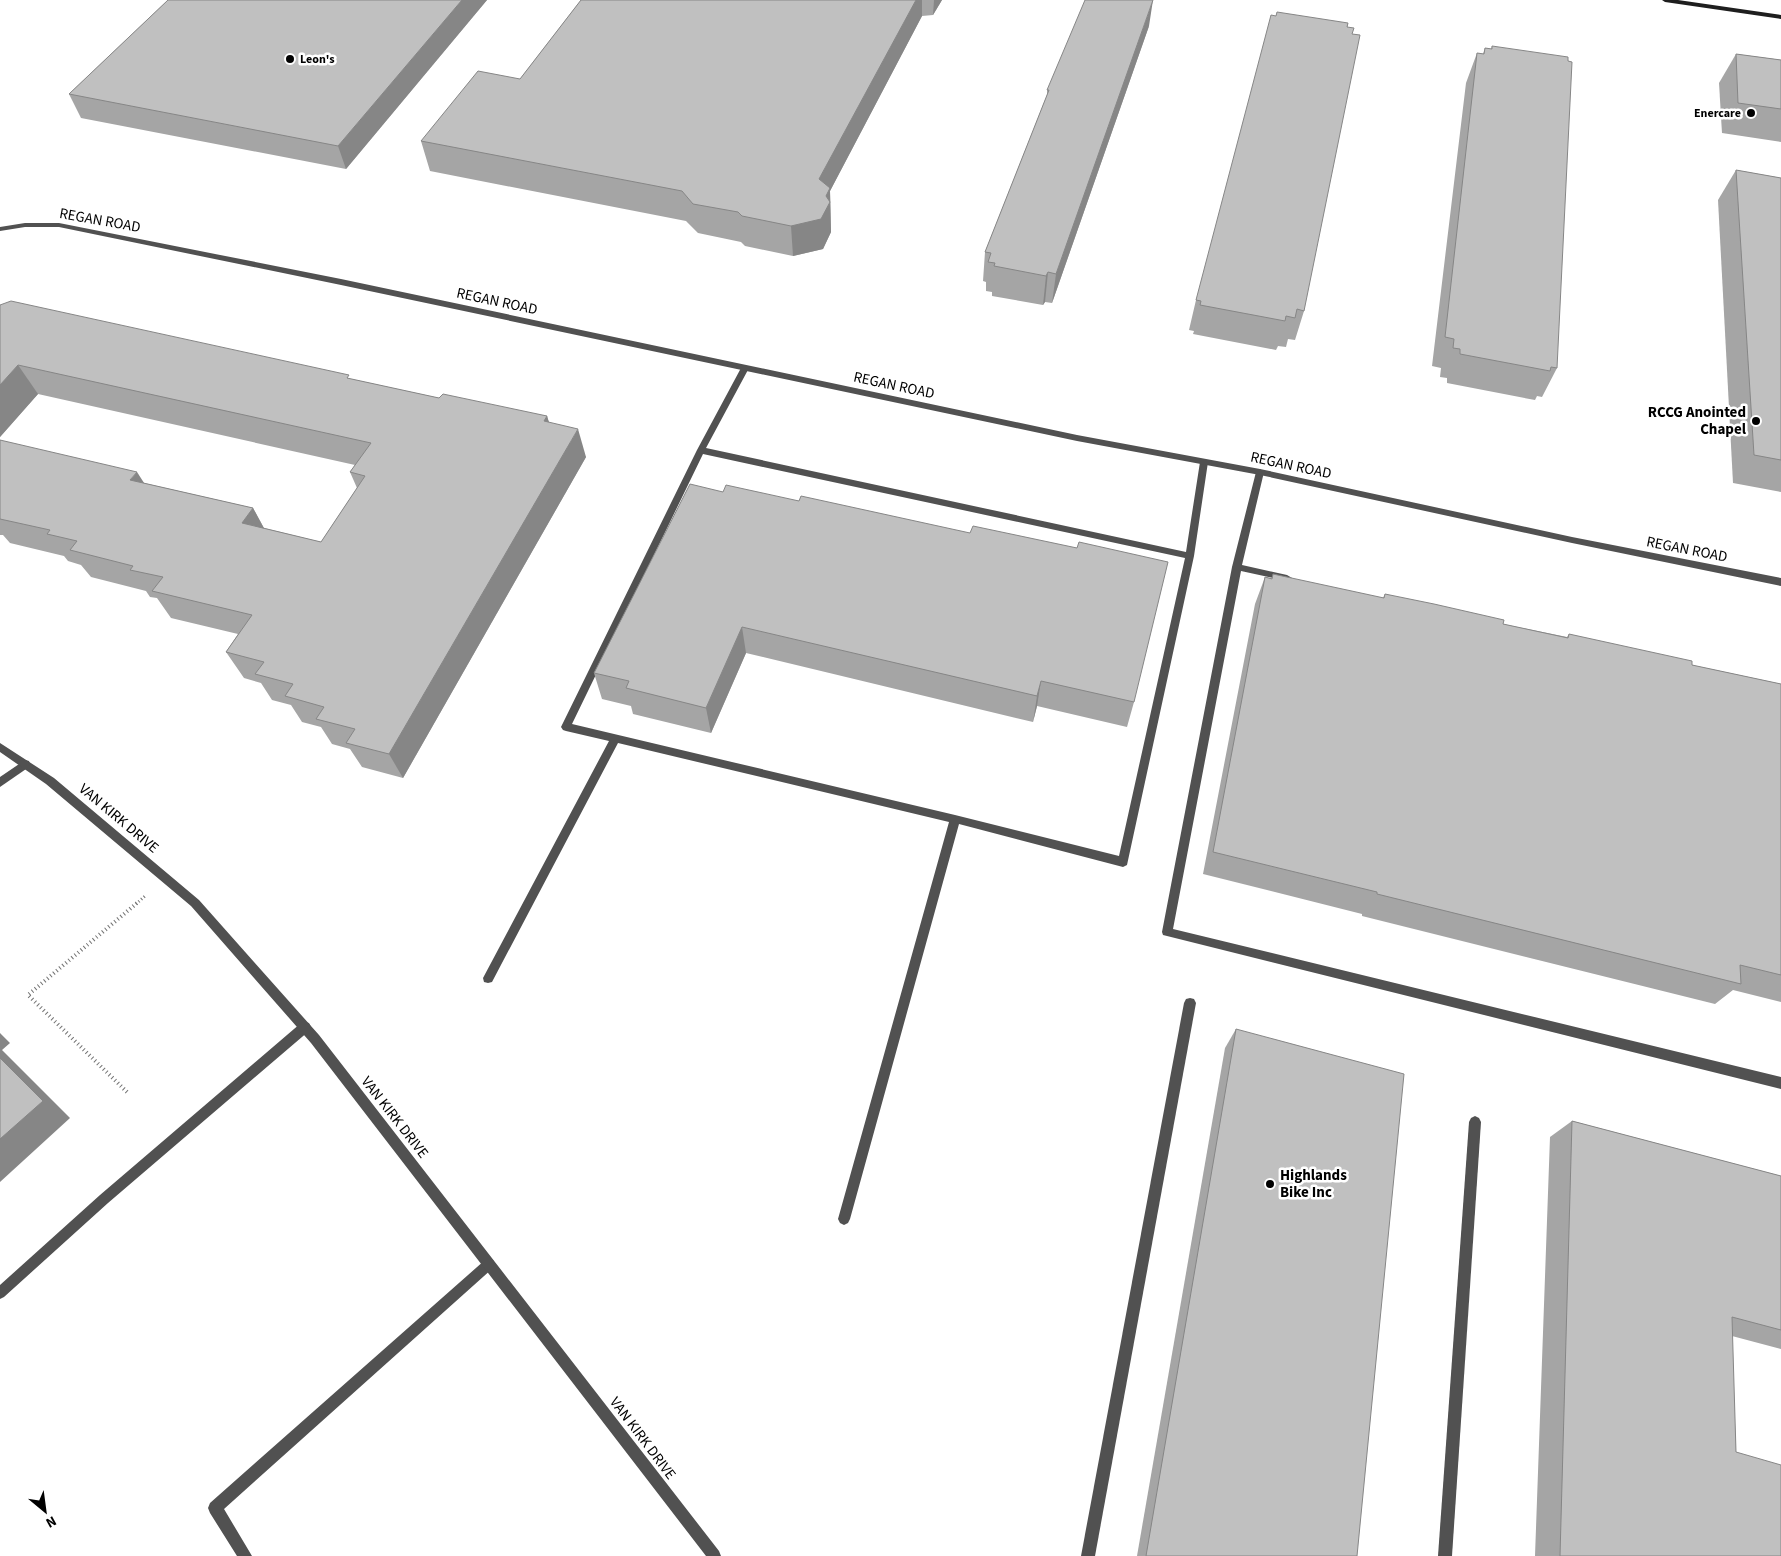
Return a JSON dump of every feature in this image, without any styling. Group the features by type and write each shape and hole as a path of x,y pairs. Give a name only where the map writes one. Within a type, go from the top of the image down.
{"main road":[{"path":"1665,0 1781,17"}],"street":[{"name":"REGAN ROAD","path":"0,229 59,225 341,282 1077,438 1260,472 1572,540 1781,582"},
{"path":"745,368 701,450 566,727 955,818 1123,862 1190,556 1204,462"},
{"path":"701,450 1190,556"},
{"path":"1260,472 1237,567 1167,932 1781,1082"},
{"path":"1237,567 1296,580"},
{"path":"488,978 615,739"},
{"name":"VAN KIRK DRIVE","path":"0,747 50,781 167,877 195,903 305,1027 714,1556"},
{"path":"0,783 25,764"},
{"path":"844,1219 955,818"},
{"path":"1088,1556 1190,1004"},
{"path":"0,1293 104,1200 305,1027"},
{"path":"1445,1556 1475,1122"},
{"path":"245,1556 215,1508 490,1264"}],"path":[{"path":"127,1092 28,995 167,877"}],"building":[{"name":"Leon's","path":"168,0 462,0 338,146 69,94"},
{"path":"581,0 916,0 819,179 830,188 826,196 830,202 821,219 791,226 742,216 738,212 693,204 682,191 421,141 478,71 520,79"},
{"path":"1085,0 1153,0 1056,274 1048,272 1046,276 994,266 995,263 988,262 991,253 985,252 1049,90 1047,90"},
{"path":"1277,12 1348,23 1347,27 1354,28 1352,34 1360,35 1304,311 1297,309 1295,318 1286,316 1285,321 1200,305 1201,301 1196,300 1271,15 1276,16"},
{"path":"1492,46 1568,57 1568,61 1572,62 1557,368 1551,367 1550,371 1460,354 1460,349 1453,348 1454,339 1445,337 1477,53 1484,54 1485,48 1492,49"},
{"path":"1736,54 1781,60 1781,109 1738,103"},
{"path":"1736,170 1781,178 1781,460 1754,455"},
{"path":"11,301 349,375 347,378 439,398 443,394 547,416 544,421 578,429 389,754 346,743 355,729 316,719 324,707 285,696 293,684 255,674 264,662 226,652 252,615 152,591 163,577 130,570 133,566 70,550 77,541 47,534 50,530 0,519 0,440 137,472 130,480 253,508 242,523 321,542 365,476 350,472 371,443 18,365 0,385 0,305"},
{"path":"690,484 723,492 726,485 799,501 801,496 970,533 973,526 1077,548 1079,542 1168,562 1134,702 1041,681 1037,696 742,627 706,708 626,688 629,681 594,673"},
{"path":"1273,574 1384,598 1385,594 1434,604 1504,620 1503,624 1568,638 1569,634 1692,661 1692,665 1781,684 1781,975 1740,965 1741,984 1213,852 1265,577 1272,579"},
{"path":"1236,1029 1404,1074 1357,1556 1146,1556"},
{"path":"0,1058 43,1101 0,1139"},
{"path":"1572,1121 1781,1176 1781,1330 1732,1317 1736,1452 1781,1465 1781,1556 1560,1556"}],"place":[{"name":"Leon's","path":"290,59"},
{"name":"Enercare","path":"1751,113"},
{"name":"RCCG Anointed Chapel","path":"1756,421"},
{"name":"Highlands Bike Inc","path":"1270,1184"}]}
